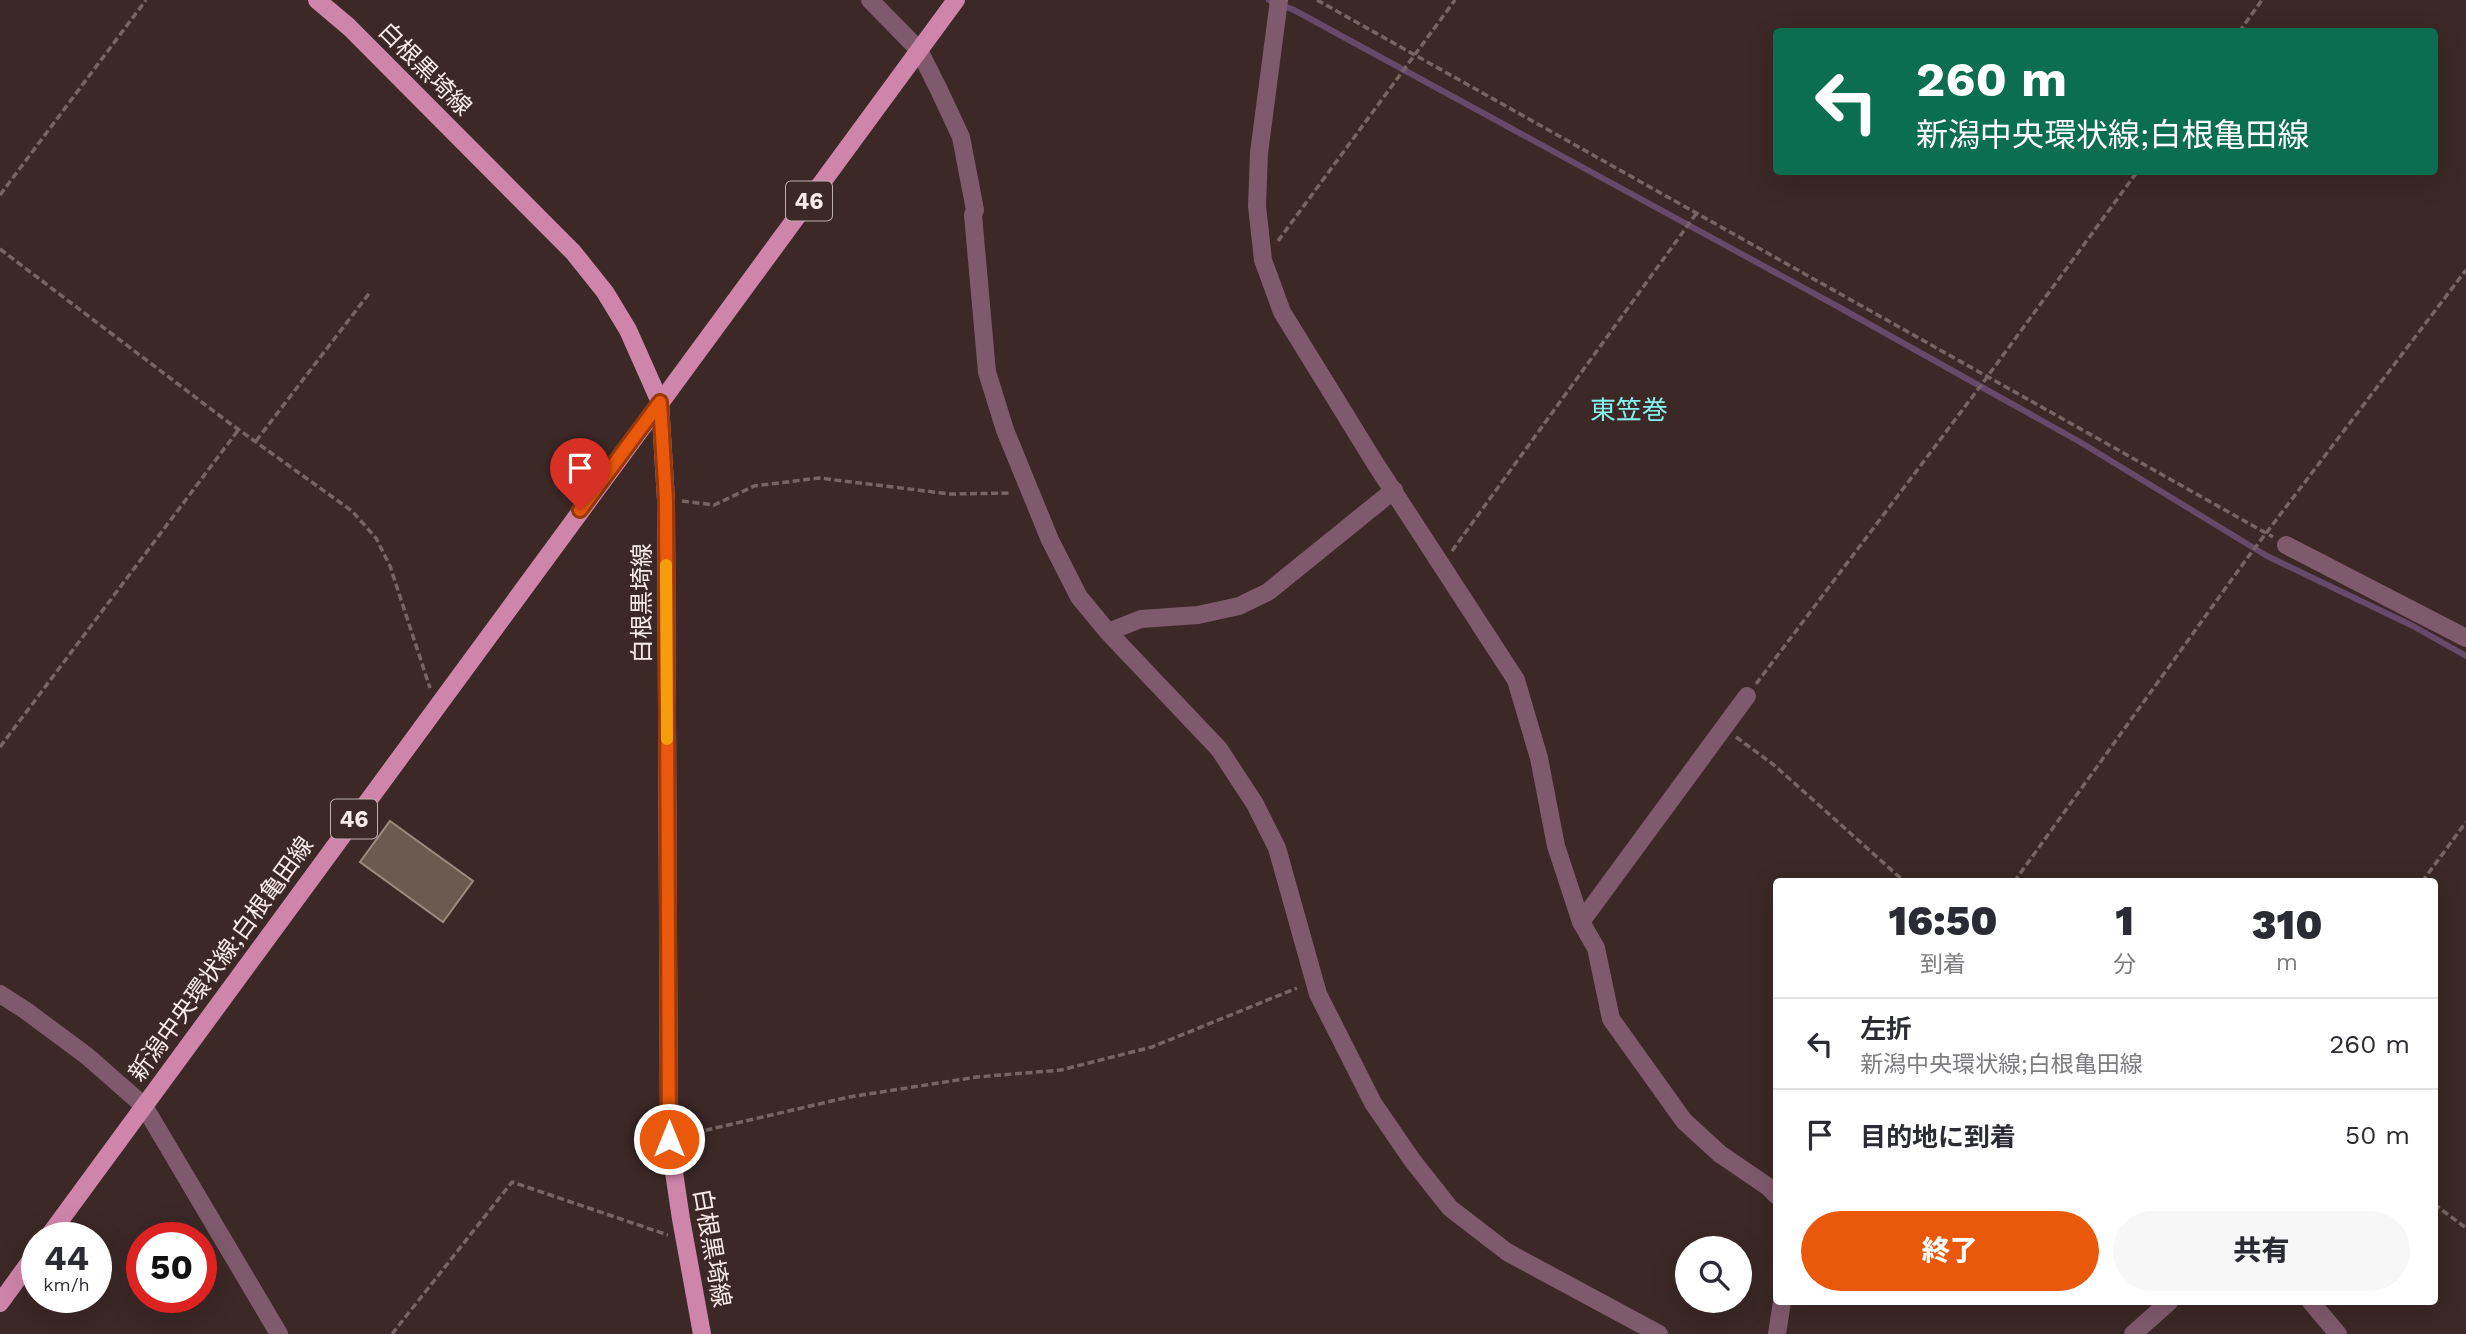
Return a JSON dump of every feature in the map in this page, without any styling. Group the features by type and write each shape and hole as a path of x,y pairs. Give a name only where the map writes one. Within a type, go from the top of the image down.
{"main road":[{"name":"白根黒埼線","path":"317,0 349,27 573,252 605,292 628,330 660,402 666,500 669,1139 702,1334"},
{"name":"新潟中央環状線;白根亀田線","path":"59,1222 956,0"},
{"path":"0,1303 21,1274"}],"street":[{"path":"870,0 919,50 961,137 975,210 973,215 986,372 1005,430 1050,540 1079,597 1108,632 1219,749 1255,804 1277,849 1318,994 1373,1103 1412,1160 1450,1208 1507,1252 1652,1333"},
{"path":"1279,0 1259,153 1257,206 1262,260 1282,312 1516,680 1539,758 1556,846 1581,922 1596,948 1611,1019 1684,1121 1720,1154 1773,1192"},
{"path":"1108,632 1141,619 1198,615 1239,606 1268,592 1394,490"},
{"path":"2286,545 2466,638"},
{"path":"1581,922 1748,696"},
{"path":"0,994 87,1056 144,1106 279,1334"},
{"path":"1777,1334 1782,1305"},
{"path":"2133,1334 2166,1305"},
{"path":"2314,1305 2338,1334"}],"path":[{"path":"0,195 146,0"},
{"path":"1317,0 2286,545"},
{"path":"1262,260 1455,0"},
{"path":"2242,28 2262,0"},
{"path":"1748,696 2135,175"},
{"path":"1442,563 1696,214"},
{"path":"0,248 352,511 376,538 390,566 437,706"},
{"path":"2017,878 2248,557 2466,270"},
{"path":"256,441 371,290"},
{"path":"0,747 240,429"},
{"path":"666,500 714,505 754,486 818,478 950,494 1031,492"},
{"path":"1723,727 1774,765 1901,878"},
{"path":"2426,878 2466,822"},
{"path":"669,1139 849,1097 977,1077 1061,1070 1152,1047 1315,981"},
{"path":"392,1334 512,1182 685,1241"},
{"path":"2438,1207 2466,1228"}],"building":[{"path":"390,821 473,881 443,922 360,862"}],"waterway":[{"path":"1269,0 1294,10 1835,305 2080,442 2267,556 2413,626 2466,656"}],"slow traffic":[{"path":"666,565 667,739"}],"district":[{"name":"東笠巻","path":"1629,410"}],"route":[{"path":"580,510 660,402 666,500 669,1139"}]}
